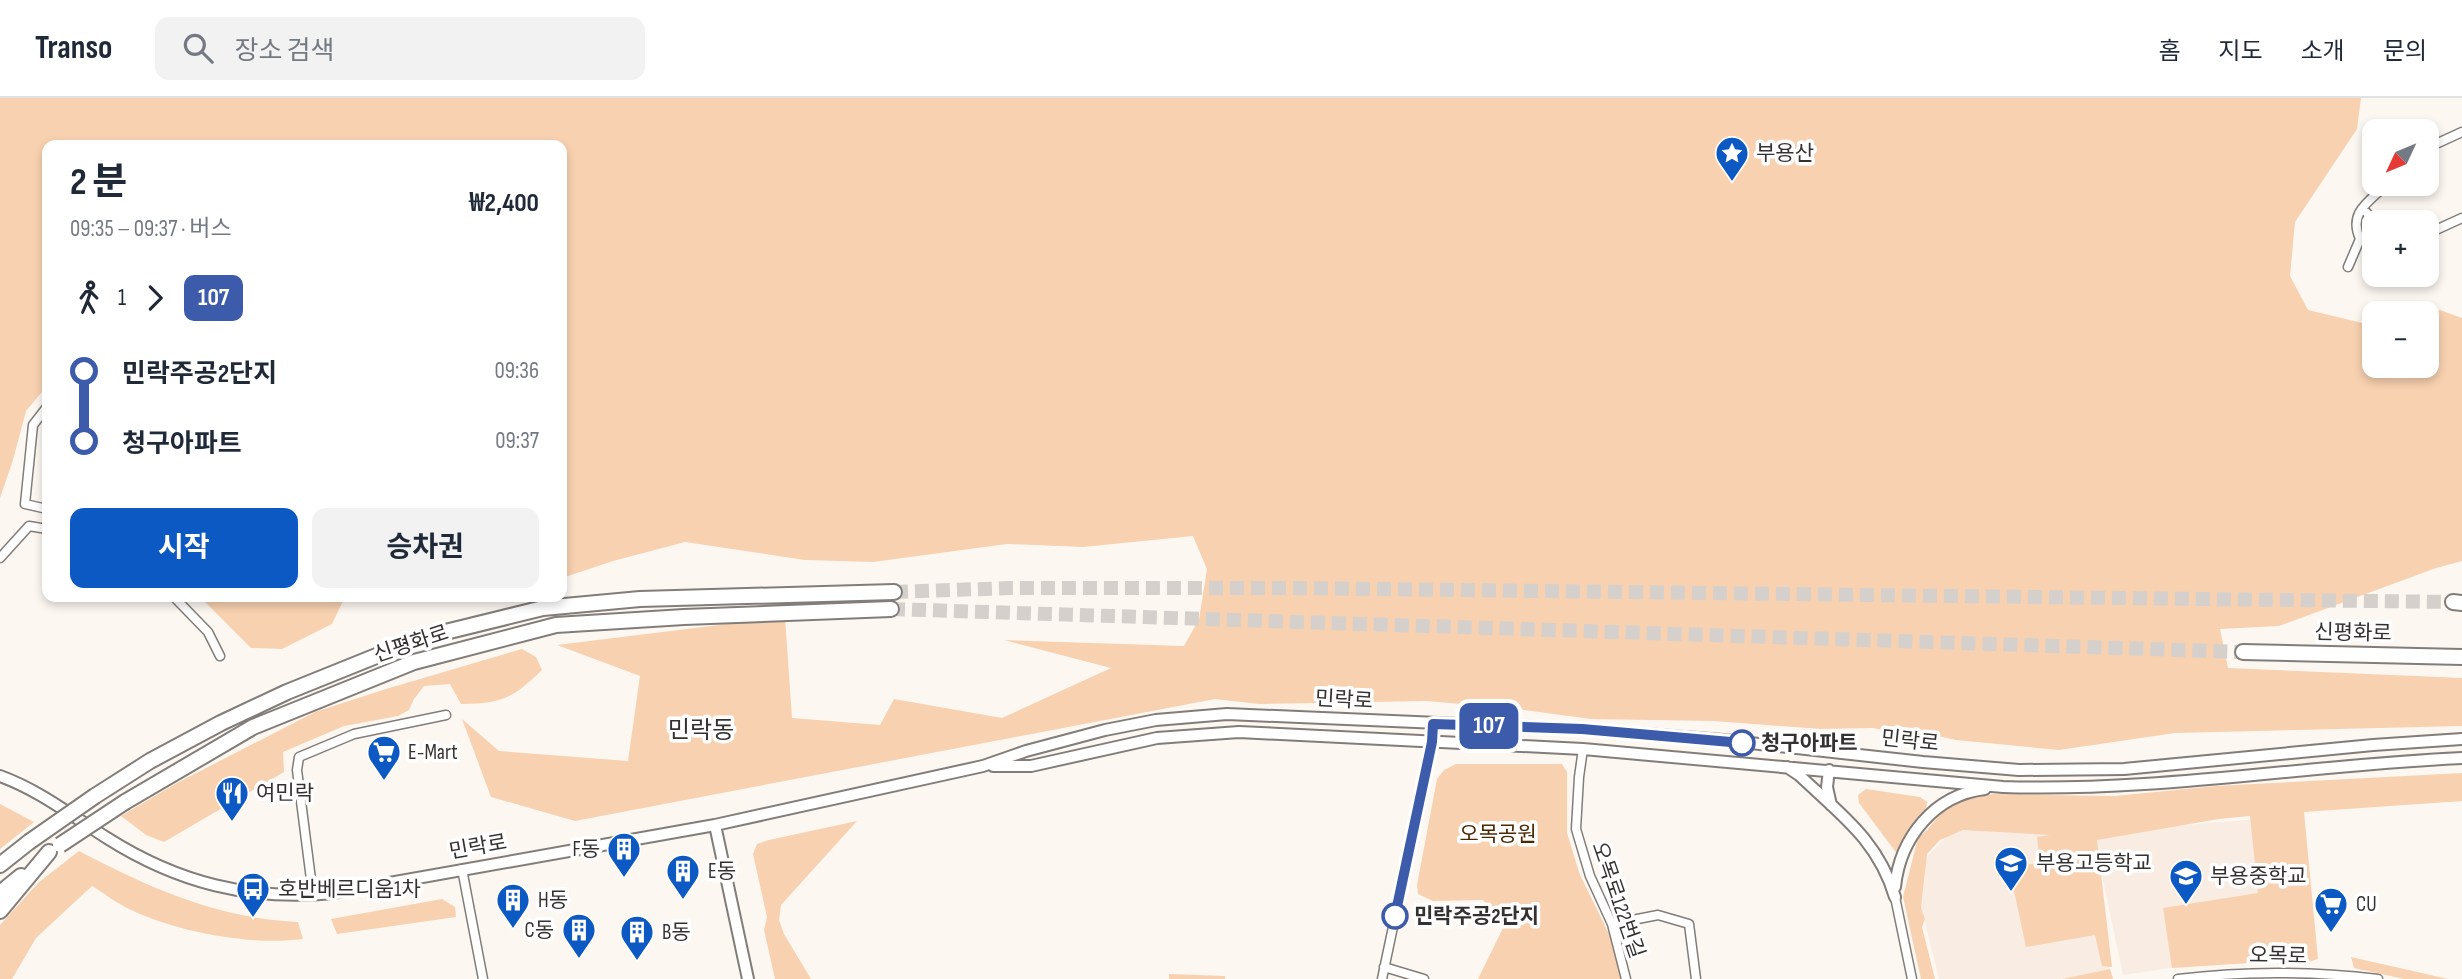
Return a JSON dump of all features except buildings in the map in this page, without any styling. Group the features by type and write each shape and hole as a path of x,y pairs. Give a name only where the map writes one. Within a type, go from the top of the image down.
{"highway":[{"name":"신평화로","path":"0,865 29,842 150,761 221,723 288,692 421,638 543,608 626,600 894,593"},
{"name":"신평화로","path":"0,892 55,848 125,802 253,727 414,662 556,625 891,609"},
{"name":"신평화로","path":"2243,652 2462,657"},
{"path":"0,911 55,848"}],"main road":[{"name":"민락로","path":"0,776 53,802 138,857 183,876 239,892 288,896 313,895 715,825 983,766 1026,751 1105,730 1169,719 1227,714 1582,729 1723,740 1977,767 2057,770 2124,769 2462,739"},
{"name":"민락로","path":"983,766 1031,766 1157,738 1239,732 1583,748 2003,787 2066,789 2462,758"},
{"path":"1780,765 1799,775 1870,844 1889,876 1895,897"},
{"path":"1829,770 1827,788 1832,806"},
{"path":"1895,897 1896,875 1902,852 1923,822 1952,799 1979,790 2003,787"},
{"path":"715,825 748,979"}],"street":[{"path":"2440,142 2462,132"},
{"path":"2348,267 2360,239 2355,228 2356,216 2375,196"},
{"path":"2439,229 2462,218"},
{"path":"42,413 33,425 24,504 42,508"},
{"path":"0,558 29,526 42,528"},
{"path":"179,602 208,632 220,656"},
{"path":"313,895 297,770 299,758 354,734 446,715"},
{"path":"1382,979 1432,742 1433,724"},
{"name":"오목로122번길","path":"1583,748 1576,829 1590,876 1612,924 1626,979"},
{"path":"462,869 484,979"},
{"path":"1895,897 1912,979"},
{"path":"1612,924 1658,915 1689,924 1696,979"},
{"path":"1384,967 1424,979"},
{"name":"오목로","path":"2178,979 2224,973 2262,973 2345,975 2378,979"}],"shaded area":[{"name":"부용중학교","path":"2256,819 2262,893 2272,953 2123,975 2093,833"},
{"name":"부용고등학교","path":"1961,826 2089,833 2110,969 2062,979 1939,979 1921,907 1925,879 1924,860 1950,833"}],"green space":[{"path":"0,98 2361,98 2357,129 2295,222 2290,276 2308,310 2362,323 2362,378 2439,378 2439,310 2462,318 2462,561 2436,568 2279,626 2220,629 2228,668 2462,678 2462,726 2175,733 2059,750 1956,740 1924,733 1873,728 1821,729 1714,721 1591,719 1510,708 1426,701 1259,704 1215,699 575,821 491,797 462,719 499,751 628,761 640,676 557,645 785,617 792,718 880,725 894,699 1002,718 1111,668 1004,640 1184,646 1199,619 1207,569 1193,536 1083,547 1007,544 873,562 805,560 685,542 567,576 567,140 42,140 42,392 26,411 0,498"},
{"path":"205,602 343,602 332,624 282,649 251,648"},
{"path":"522,649 536,657 542,670 506,698 487,703 461,704 450,684 424,686 409,710 398,716 344,726 283,752 284,772 164,842 146,835 121,816 177,783 315,712"},
{"name":"오목공원","path":"1456,764 1562,764 1567,772 1567,833 1580,875 1613,942 1625,979 1478,979 1505,924 1483,900 1433,901 1418,894 1417,885 1437,779 1444,770"},
{"path":"2462,773 2462,801 2304,812 2318,959 2302,964 2300,957 2274,957 2272,944 2272,953 2268,954 2265,962 2172,968 2163,908 2258,893 2250,816 2097,840 2112,967 2102,966 2095,935 2026,947 2009,867 2040,863 2037,837 2050,835 1963,830 1940,840 1927,854 1921,908 1925,919 1922,927 1935,979 1921,979 1903,897 1918,838 1942,812 1968,797 1993,794 2115,796 2216,786"},
{"path":"1866,789 1920,797 1927,802 1926,812 1898,855 1859,803 1858,795"},
{"path":"0,804 34,822 0,849"},
{"path":"857,821 781,905 779,920 784,934 811,979 775,979 764,930 767,917 753,854 757,844"},
{"path":"79,851 158,889 211,908 298,922 303,939 237,939 191,930 129,909 92,886 36,938 12,979 0,979 0,925 38,883"},
{"path":"442,899 455,907 456,917 337,934 331,919"},
{"path":"2351,957 2448,979 2404,979 2354,968"},
{"path":"2110,969 2113,979 2062,979"},
{"path":"1169,974 1225,976 1225,979 1169,979"}],"tunnel":[{"path":"894,592 1011,588 1287,588 2453,602"},
{"path":"891,609 2243,652"}],"bus line":[{"name":"107","path":"1395,916 1432,742 1433,724 1582,729 1742,743"}],"place":[{"name":"부용산","path":"1732,183"},
{"name":"청구아파트","path":"1742,743"},
{"name":"E-Mart","path":"384,782"},
{"name":"여민락","path":"232,823"},
{"name":"F동","path":"624,879"},
{"name":"부용고등학교","path":"2011,893"},
{"name":"E동","path":"683,901"},
{"name":"부용중학교","path":"2186,906"},
{"name":"민락주공2단지","path":"1395,916"},
{"name":"호반베르디움1차","path":"253,919"},
{"name":"H동","path":"513,930"},
{"name":"CU","path":"2331,934"},
{"name":"C동","path":"579,960"},
{"name":"B동","path":"637,962"}],"district":[{"name":"민락동","path":"701,730"}]}
